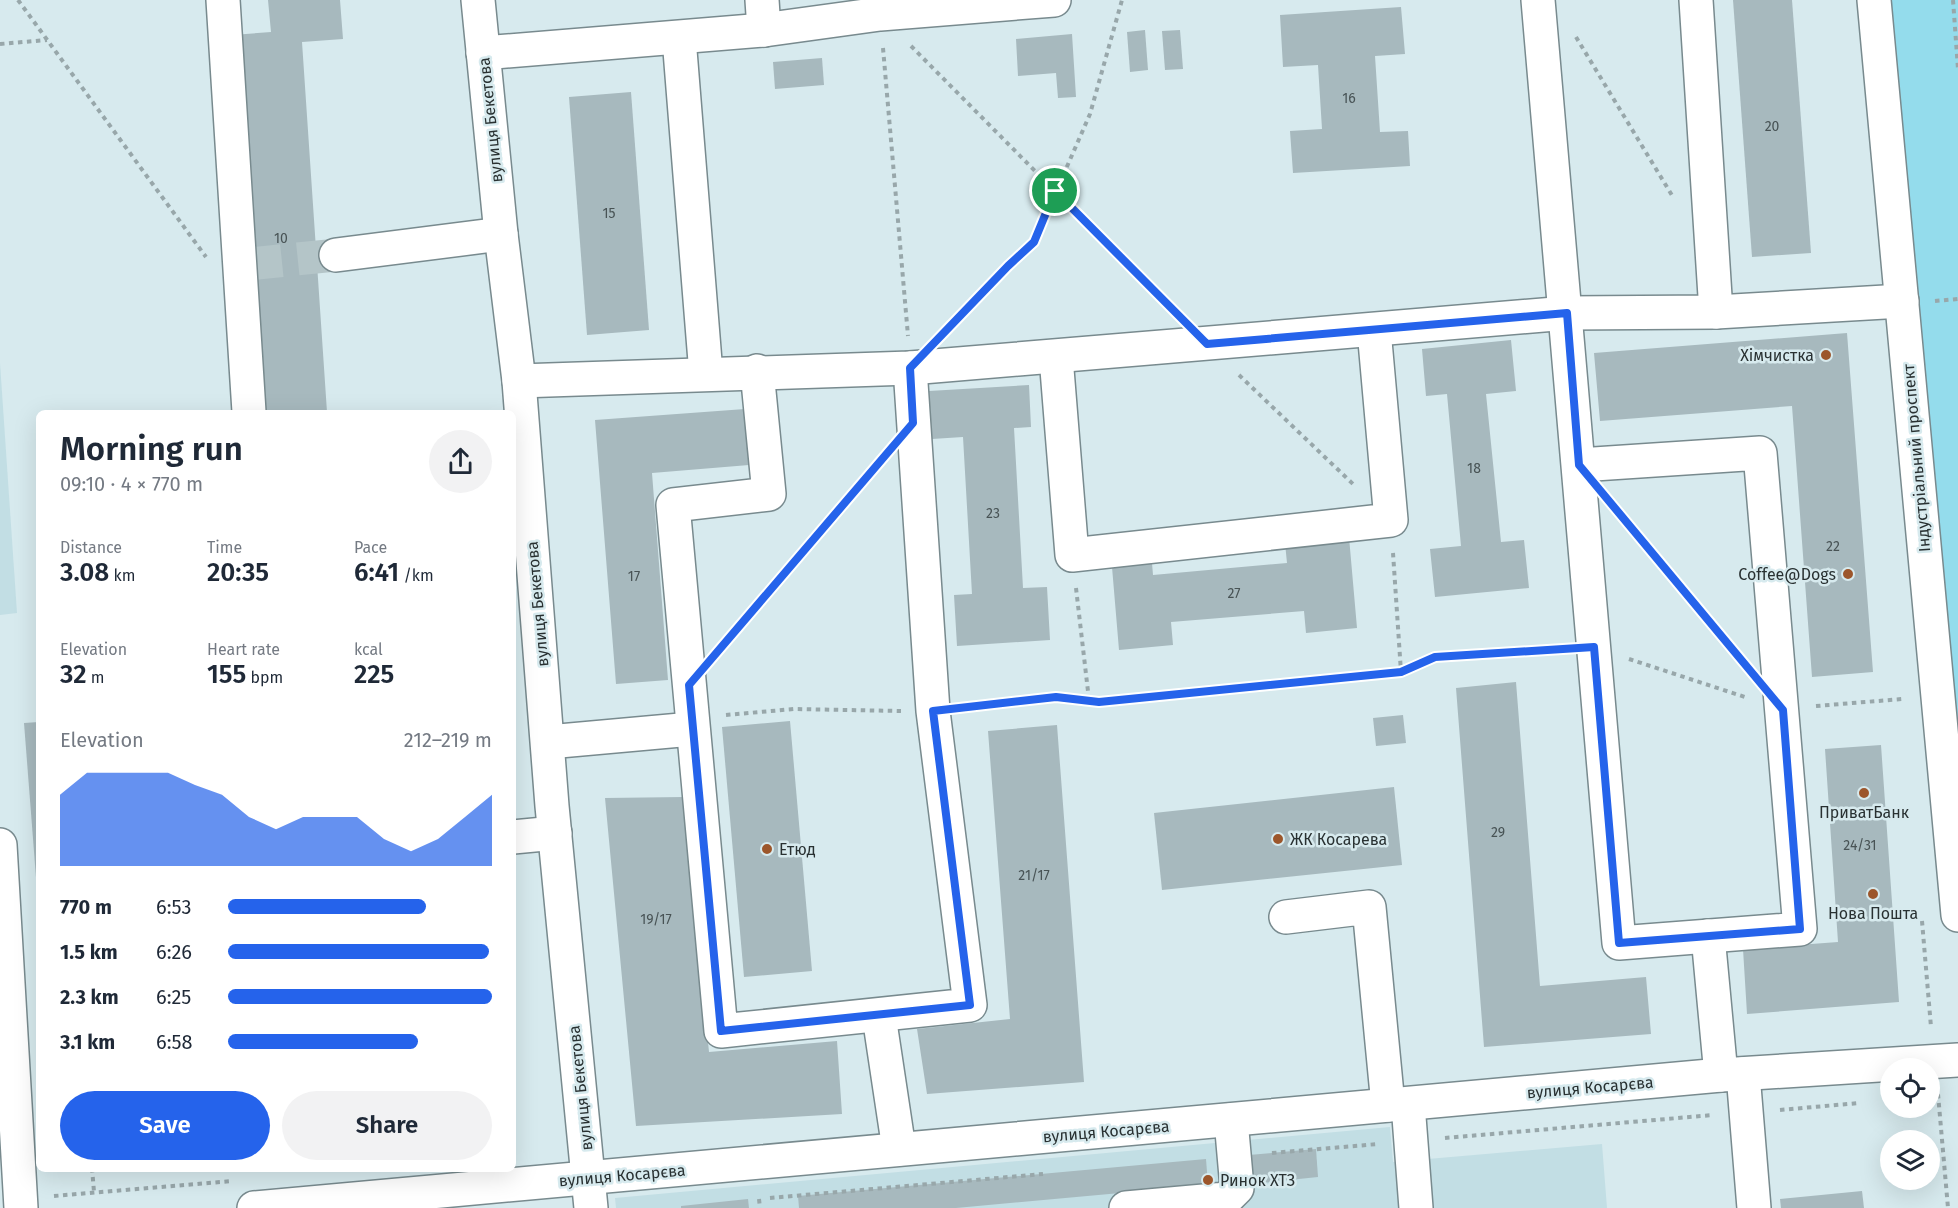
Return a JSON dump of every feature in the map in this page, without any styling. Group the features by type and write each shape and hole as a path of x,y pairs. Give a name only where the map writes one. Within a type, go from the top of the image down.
{"street":[{"path":"223,0 244,265 249,410"},
{"name":"вулиця Бекетова","path":"478,0 501,234 519,381 555,833 590,1193"},
{"path":"1538,0 1567,313 1579,465 1594,647 1619,943 1800,929 1760,453 1579,465"},
{"path":"1696,0 1716,312"},
{"name":"Індустріальний проспект","path":"1874,0 1958,915"},
{"path":"483,53 679,38 763,15 880,7 1034,1"},
{"path":"679,38 706,374"},
{"path":"336,255 501,234"},
{"path":"519,381 757,371 910,368 1567,313 1716,312 1902,300"},
{"path":"1056,357 1072,555 1391,520 1374,330"},
{"path":"757,371 769,494 673,505 721,1031 970,1005 933,711 910,368"},
{"path":"548,742 692,729"},
{"path":"516,837 555,833"},
{"path":"0,845 21,1203"},
{"path":"1286,917 1369,907 1416,1208"},
{"path":"1708,936 1732,1075 1746,1113 1754,1208"},
{"path":"879,1016 899,1149"},
{"name":"вулиця Косарєва","path":"254,1208 590,1193 899,1149 1732,1075 1946,1060"},
{"path":"1126,1208 1226,1198 1237,1188 1231,1119"}],"path":[{"path":"18,0 201,254 212,263 223,267 244,265"},
{"path":"910,368 1034,242 1090,114 1122,0"},
{"path":"1953,0 1958,69"},
{"path":"880,7 1055,191 1207,344 1391,520 1401,672"},
{"path":"880,7 910,368"},
{"path":"1572,30 1674,199"},
{"path":"0,44 47,40"},
{"path":"689,685 913,423"},
{"path":"1579,465 1745,664"},
{"path":"1072,555 1089,700"},
{"path":"692,729 716,716 794,709 933,711 1056,697 1089,700 1401,672 1435,657 1594,647 1783,710 1902,699"},
{"path":"1946,1060 1948,1208"},
{"path":"1437,1139 1868,1103"},
{"path":"1265,1154 1382,1143"},
{"path":"92,1172 94,1192"},
{"path":"748,1200 1054,1173"},
{"path":"21,1203 94,1192 234,1181"},
{"path":"759,1199 760,1208"}],"shaded area":[{"path":"1889,0 1958,0 1958,812"},
{"path":"0,363 17,613 0,615"},
{"name":"Ринок ХТЗ","path":"1390,1127 1393,1162 1602,1144 1607,1208 616,1208 615,1198"}],"building":[{"path":"268,0 340,0 343,39 302,42 327,410 258,410 232,35 271,32"},
{"path":"1733,0 1792,0 1811,253 1752,257"},
{"path":"1401,7 1405,54 1375,56 1380,132 1408,131 1410,166 1293,173 1290,131 1322,129 1318,65 1283,67 1280,15"},
{"path":"1145,30 1148,70 1130,72 1127,32"},
{"path":"1180,30 1183,69 1165,70 1162,31"},
{"path":"1072,34 1076,97 1058,98 1056,73 1018,76 1016,39"},
{"path":"822,58 824,85 775,89 773,62"},
{"path":"631,92 649,330 587,335 569,97"},
{"path":"1847,333 1873,672 1812,677 1792,406 1600,421 1594,353"},
{"path":"1511,340 1516,391 1486,394 1501,542 1524,540 1529,588 1435,597 1430,549 1461,546 1447,394 1426,396 1422,349"},
{"path":"1029,385 1031,427 1014,428 1023,588 1047,587 1050,640 957,646 954,595 972,594 963,437 932,439 929,391"},
{"path":"745,409 749,465 652,473 668,680 616,684 595,420"},
{"path":"1349,537 1357,628 1306,633 1304,611 1171,622 1173,645 1119,650 1112,567 1152,563 1153,575 1287,563 1285,543"},
{"path":"1516,682 1540,986 1646,977 1651,1034 1484,1047 1456,688"},
{"path":"1403,715 1406,743 1376,746 1373,718"},
{"name":"Етюд","path":"790,721 812,971 744,977 722,727"},
{"path":"36,722 36,877 24,723"},
{"path":"1057,725 1084,1082 927,1094 917,1029 1010,1019 988,731"},
{"path":"1881,745 1899,1002 1747,1014 1743,949 1838,942 1825,749"},
{"name":"ЖК Косарева","path":"1394,787 1402,865 1162,890 1154,813"},
{"path":"684,797 709,1052 837,1041 842,1114 636,1126 605,798"},
{"path":"1316,1149 1318,1177 1252,1184 1249,1155"},
{"path":"1206,1159 1208,1185 956,1208 799,1208 798,1196"},
{"path":"1862,1191 1864,1208 1781,1208 1780,1199"},
{"path":"748,1199 749,1208 681,1208 681,1206"}],"tunnel":[{"path":"249,264 336,255"}],"place":[{"name":"Хімчистка","path":"1826,355"},
{"name":"Coffee@Dogs","path":"1848,574"},
{"name":"ПриватБанк","path":"1864,793"},
{"name":"ЖК Косарева","path":"1278,839"},
{"name":"Етюд","path":"767,849"},
{"name":"Нова Пошта","path":"1873,894"},
{"name":"Ринок ХТЗ","path":"1208,1180"}],"route":[{"path":"1055,191 1207,344 1567,313 1579,465 1783,710 1800,929 1619,943 1594,647 1435,657 1401,672 1099,702 1056,697 933,711 970,1005 721,1031 689,685 913,423 910,368 1034,242 1055,191"}]}
